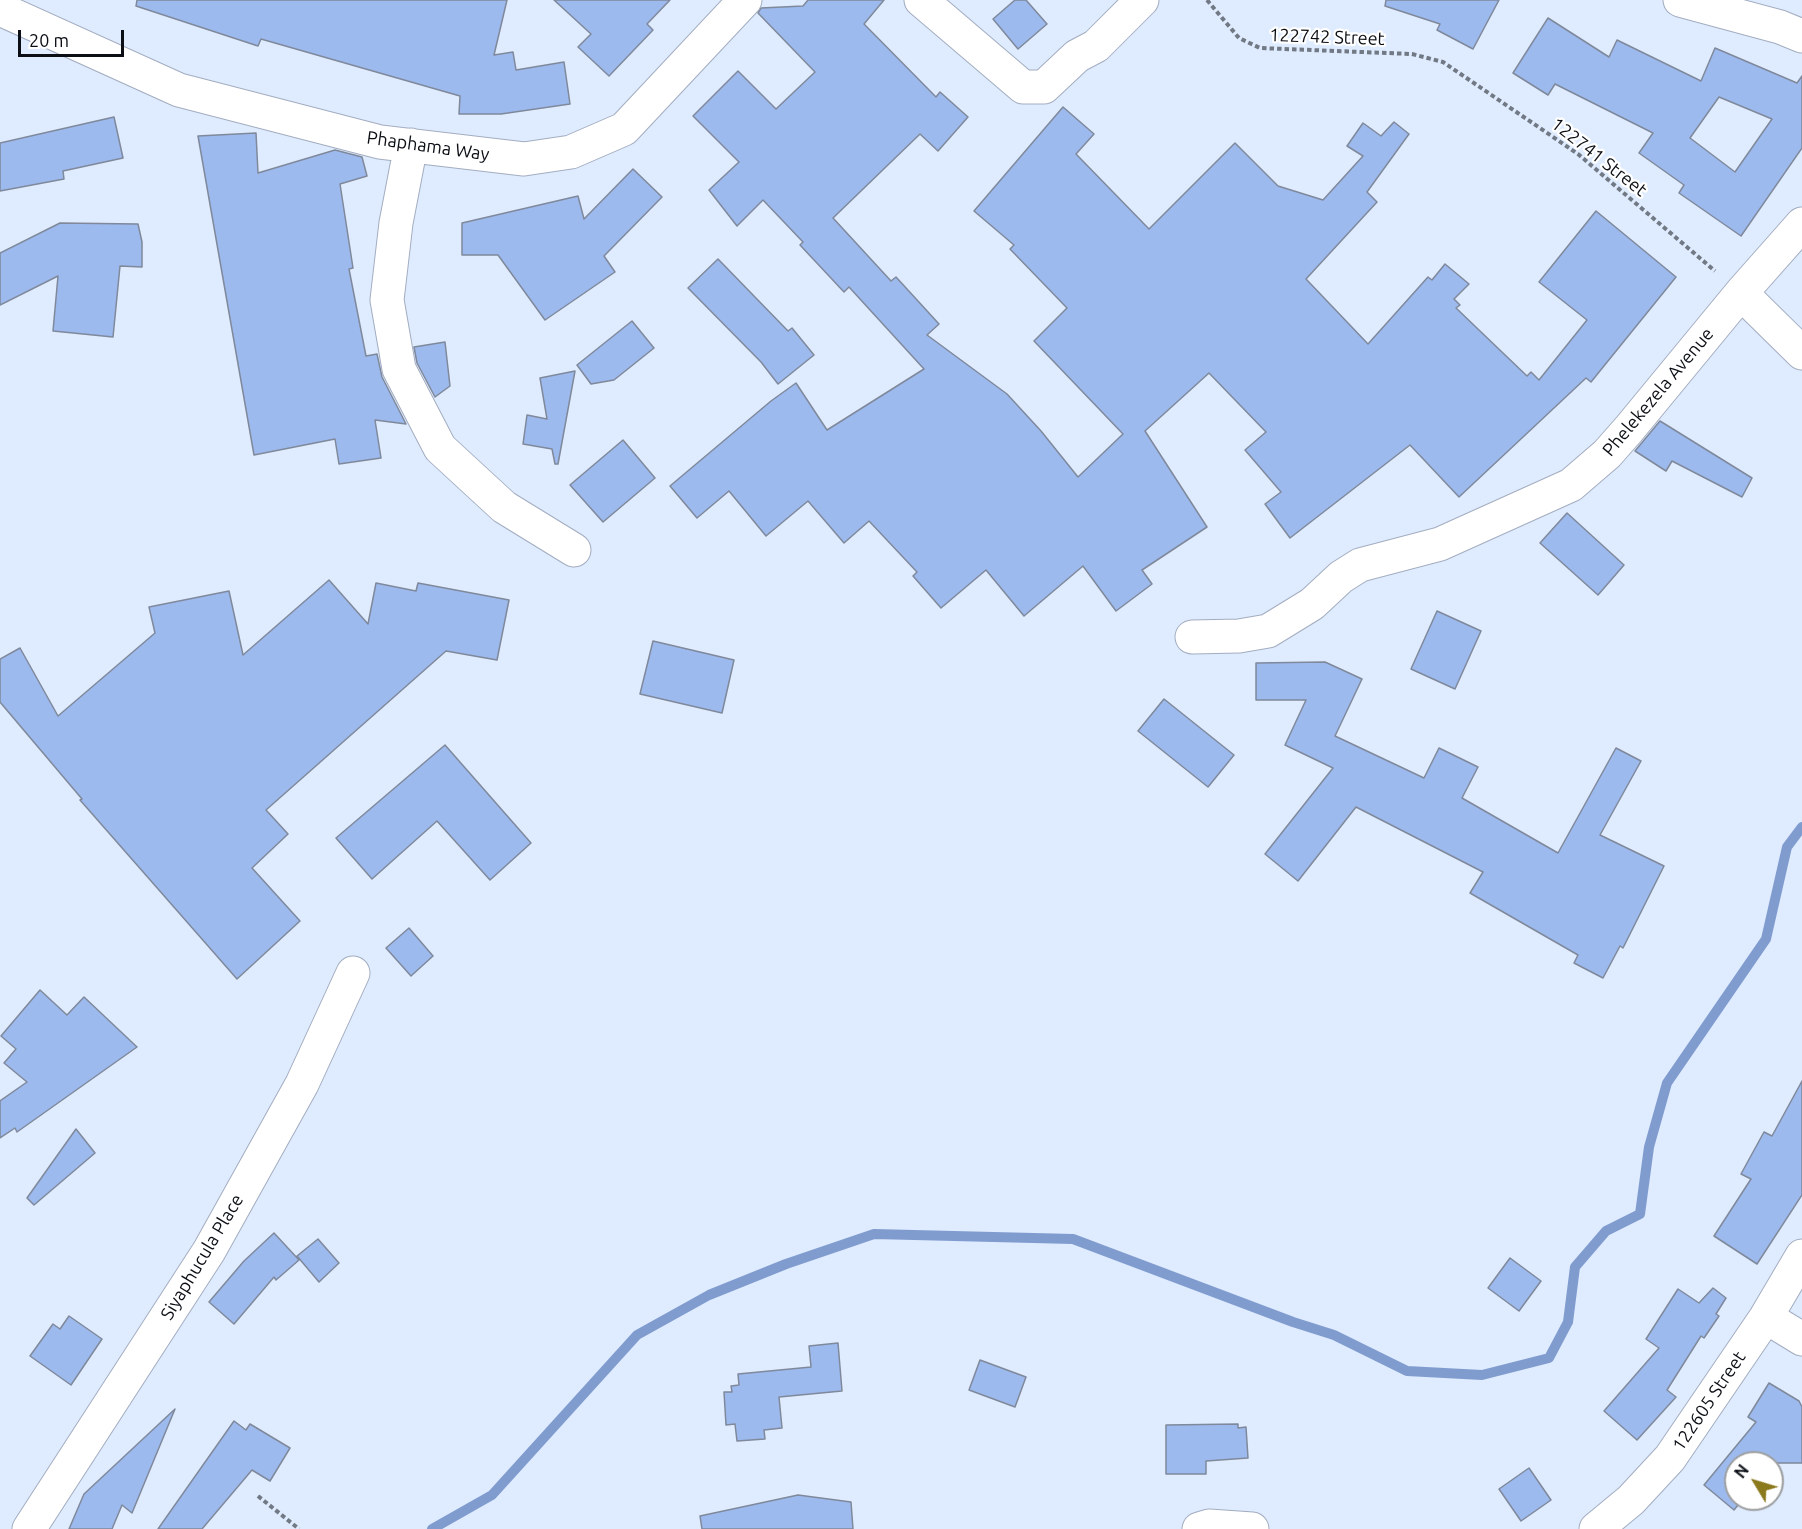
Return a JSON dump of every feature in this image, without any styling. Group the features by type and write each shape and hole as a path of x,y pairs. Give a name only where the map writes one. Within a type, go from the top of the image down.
{"street":[{"name":"Phaphama Way","path":"0,9 179,90 380,142 524,159 571,152 624,129 745,0"},
{"path":"921,0 1023,87 1044,87 1077,56 1096,46 1142,0"},
{"path":"1680,0 1780,27 1802,36"},
{"path":"411,145 396,223 387,300 399,369 440,448 504,507 574,550"},
{"name":"Phelekezela Avenue","path":"1191,638 1239,636 1269,631 1312,604 1341,577 1360,565 1440,544 1571,485 1607,454 1741,293 1802,224"},
{"path":"1741,293 1802,353"},
{"name":"Siyaphucula Place","path":"29,1529 209,1251 302,1084 353,973"},
{"name":"122605 Street","path":"1596,1529 1643,1489 1670,1458 1766,1317 1802,1256"},
{"path":"1766,1317 1802,1339"},
{"path":"1199,1529 1209,1526 1252,1529"}],"path":[{"name":"122742 Street","path":"1207,0 1239,38 1260,48 1412,54 1429,57"},
{"name":"122741 Street","path":"1429,57 1443,62 1578,154 1741,293"},
{"path":"258,1496 299,1529"}],"building":[{"path":"137,0 507,0 494,55 513,52 516,70 564,62 570,104 501,114 459,114 460,96 261,39 258,46 136,6"},
{"path":"554,0 670,0 647,24 653,30 609,76 578,47 591,34"},
{"path":"808,0 884,0 864,24 936,97 940,92 968,117 938,151 920,134 833,218 891,281 896,277 939,324 927,335 1007,394 1078,477 1123,434 1034,341 1067,308 1010,249 1014,245 974,211 1063,107 1094,134 1076,154 1149,229 1235,143 1278,186 1323,200 1363,156 1347,146 1363,123 1381,136 1394,122 1409,134 1367,192 1377,202 1306,279 1368,344 1428,277 1432,280 1445,264 1469,284 1454,299 1460,305 1456,308 1527,376 1531,372 1539,380 1587,320 1539,282 1596,211 1676,277 1591,382 1586,378 1459,497 1410,445 1290,538 1265,504 1281,492 1245,450 1266,432 1209,373 1145,431 1207,527 1142,570 1152,584 1116,611 1083,566 1024,616 986,570 941,608 913,576 917,572 869,521 844,543 808,501 766,536 729,491 697,518 670,486 771,401 796,383 827,430 924,369 849,287 844,292 800,245 803,242 763,200 737,226 709,190 739,162 693,116 738,71 776,109 815,72 758,13 761,8 803,6"},
{"path":"1015,0 1026,0 1047,24 1018,49 993,19"},
{"path":"1386,0 1499,0 1473,49 1437,30 1440,24 1385,6"},
{"path":"1548,18 1609,57 1617,40 1701,81 1715,48 1797,83 1802,76 1802,148 1741,236 1679,193 1684,185 1639,153 1653,133 1555,84 1548,95 1513,73","holes":["1719,97 1772,119 1735,172 1690,138"]},
{"path":"114,117 123,158 63,171 64,179 0,191 0,143"},
{"path":"256,133 258,173 335,150 362,157 367,176 340,184 353,268 349,269 366,356 377,354 382,377 406,424 375,420 381,458 339,464 335,439 254,455 198,136"},
{"path":"633,169 662,197 604,256 615,272 545,320 498,255 462,255 462,223 578,196 584,219"},
{"path":"60,223 138,224 142,242 142,267 120,266 113,337 53,331 58,276 0,305 0,253"},
{"path":"718,259 788,331 792,328 814,355 778,384 761,362 688,288"},
{"path":"632,321 654,348 614,380 591,384 577,365"},
{"path":"445,342 450,386 435,397 417,363 414,347"},
{"path":"575,371 558,464 555,464 552,449 523,444 527,415 547,419 540,378"},
{"path":"1660,421 1752,478 1742,497 1672,461 1666,471 1635,451"},
{"path":"623,440 655,478 603,522 570,485"},
{"path":"1567,513 1624,565 1598,595 1540,543"},
{"path":"329,580 368,624 376,583 416,591 418,583 509,600 497,660 446,651 266,810 288,834 252,868 300,921 237,979 80,800 82,799 0,702 0,659 20,648 58,716 155,633 149,607 229,591 243,655"},
{"path":"1437,611 1481,631 1455,689 1411,669"},
{"path":"653,641 734,660 722,713 640,694"},
{"path":"1325,662 1362,679 1335,736 1424,778 1439,748 1478,767 1462,798 1558,853 1616,748 1641,761 1600,835 1664,866 1623,948 1620,946 1603,978 1574,963 1578,955 1470,893 1483,872 1356,807 1298,881 1265,854 1333,768 1285,745 1306,700 1256,700 1256,663"},
{"path":"1164,699 1234,755 1208,787 1138,731"},
{"path":"445,745 531,843 490,880 437,821 372,879 336,838"},
{"path":"409,928 433,956 411,976 386,948"},
{"path":"40,990 67,1015 84,997 137,1047 17,1132 15,1128 0,1138 0,1101 27,1082 4,1063 16,1049 1,1036"},
{"path":"1802,1081 1802,1195 1757,1264 1714,1236 1751,1179 1741,1174 1764,1132 1772,1136"},
{"path":"76,1129 95,1153 34,1205 27,1198"},
{"path":"274,1233 299,1260 276,1280 274,1277 234,1324 209,1302 244,1261"},
{"path":"318,1239 339,1263 319,1282 297,1256"},
{"path":"1510,1258 1541,1281 1519,1311 1488,1288"},
{"path":"1713,1288 1726,1298 1716,1314 1719,1316 1704,1338 1701,1336 1667,1390 1676,1397 1637,1440 1604,1411 1659,1348 1646,1339 1678,1289 1699,1303"},
{"path":"69,1316 102,1339 71,1385 30,1356 53,1324 60,1329"},
{"path":"838,1343 842,1391 779,1397 782,1428 764,1430 765,1439 737,1441 735,1424 726,1425 724,1392 732,1392 731,1386 739,1385 738,1374 811,1367 809,1346"},
{"path":"980,1360 1026,1377 1015,1407 969,1390"},
{"path":"1769,1383 1799,1401 1802,1407 1802,1463 1784,1463 1784,1451 1732,1451 1756,1422 1748,1417"},
{"path":"175,1409 132,1513 122,1505 112,1529 69,1529 84,1494"},
{"path":"234,1421 246,1430 250,1424 290,1448 270,1481 252,1470 202,1529 158,1529"},
{"path":"1238,1424 1238,1428 1246,1427 1248,1458 1206,1461 1206,1474 1166,1474 1166,1425"},
{"path":"1724,1461 1724,1502 1704,1485"},
{"path":"1529,1468 1551,1500 1521,1521 1499,1489"},
{"path":"798,1495 851,1502 853,1529 702,1529 700,1516"}],"waterway":[{"path":"432,1529 492,1495 637,1335 709,1295 786,1264 874,1234 1073,1239 1293,1322 1334,1335 1407,1371 1482,1375 1549,1358 1568,1322 1575,1267 1606,1231 1640,1214 1649,1147 1667,1083 1766,939 1787,847 1802,827"}]}
